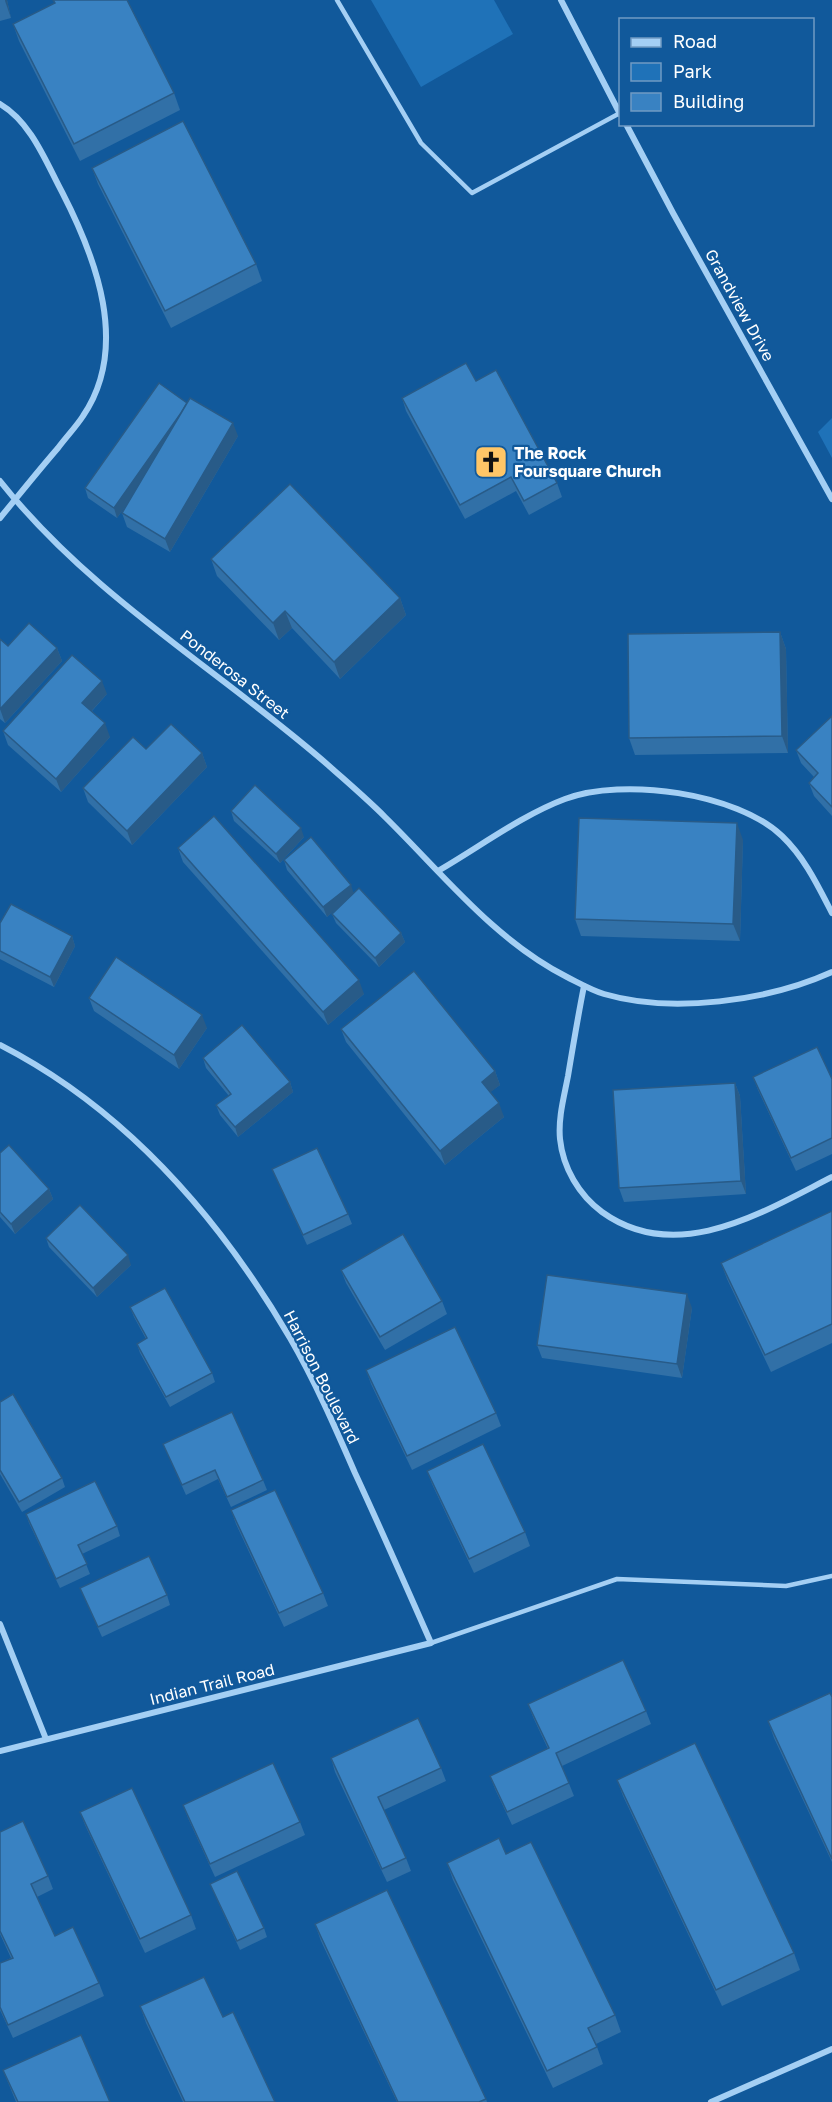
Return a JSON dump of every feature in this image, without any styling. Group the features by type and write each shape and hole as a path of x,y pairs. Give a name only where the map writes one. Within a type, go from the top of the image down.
{"street":[{"path":"561,0 619,111"},
{"path":"0,104 22,123 37,143 74,215 94,267 101,293 106,336 103,371 95,395 84,416 0,518"},
{"name":"Grandview Drive","path":"627,126 832,499"},
{"name":"Ponderosa Street","path":"0,481 49,537 98,584 327,764 384,816 486,921 541,964 604,994 638,1001 673,1004 744,998 813,980 832,972"},
{"path":"438,871 543,809 566,799 590,791 615,788 667,792 717,801 762,820 797,852 811,872 832,913"},
{"path":"584,986 560,1116 560,1140 566,1164 576,1185 592,1204 612,1219 636,1230 661,1235 686,1235 710,1231 756,1216 832,1177"},
{"name":"Harrison Boulevard","path":"0,1045 51,1074 86,1098 147,1151 198,1206 240,1259 291,1339 331,1419 431,1643"},
{"path":"0,1624 46,1738"},
{"name":"Indian Trail Road","path":"0,1751 431,1643"},
{"path":"711,2102 832,2049"}],"lane":[{"path":"337,0 421,143 472,193 619,114"},
{"path":"431,1643 617,1579 786,1587 832,1576"}],"green space":[{"path":"371,0 494,0 513,34 421,87"},
{"path":"832,418 832,458 818,432"}],"building":[{"path":"53,0 127,0 174,93 74,144 13,24 55,3"},
{"path":"183,121 256,264 165,311 92,168"},
{"path":"466,363 476,381 496,370 557,483 524,501 511,477 460,505 402,398"},
{"path":"159,383 187,403 114,508 85,488"},
{"path":"190,398 233,423 165,539 122,513"},
{"path":"290,484 400,598 334,662 285,611 273,623 211,559"},
{"path":"29,623 57,648 0,709 0,639 8,646"},
{"path":"780,632 782,736 629,738 628,634"},
{"path":"72,655 102,681 82,703 105,723 56,779 3,731"},
{"path":"832,716 832,807 809,783 818,773 796,750"},
{"path":"171,724 202,753 127,831 83,788 133,737 146,749"},
{"path":"255,785 301,828 276,854 231,811"},
{"path":"214,816 359,980 323,1012 178,848"},
{"path":"579,818 737,823 733,924 575,919"},
{"path":"311,837 351,885 323,907 284,860"},
{"path":"359,888 401,933 375,958 332,914"},
{"path":"11,904 72,936 50,977 0,951 0,923"},
{"path":"116,957 202,1015 174,1055 89,998"},
{"path":"414,971 495,1071 482,1082 499,1103 440,1151 341,1029"},
{"path":"242,1025 290,1082 235,1127 216,1105 231,1094 203,1058"},
{"path":"817,1047 832,1079 832,1138 791,1158 753,1077"},
{"path":"735,1083 741,1181 619,1188 613,1090"},
{"path":"9,1145 49,1189 11,1224 0,1212 0,1153"},
{"path":"317,1148 348,1214 303,1235 272,1169"},
{"path":"80,1205 128,1255 93,1288 46,1238"},
{"path":"832,1211 832,1324 765,1355 721,1263"},
{"path":"403,1234 442,1301 380,1337 341,1270"},
{"path":"547,1275 687,1294 677,1364 537,1345"},
{"path":"165,1288 212,1373 166,1397 137,1344 147,1338 130,1307"},
{"path":"455,1327 496,1413 407,1456 366,1370"},
{"path":"13,1394 62,1478 19,1502 0,1470 0,1402"},
{"path":"232,1412 263,1480 227,1497 215,1470 182,1485 163,1444"},
{"path":"483,1444 525,1532 469,1559 427,1471"},
{"path":"95,1481 117,1526 78,1545 87,1564 56,1579 26,1514"},
{"path":"275,1490 323,1593 279,1613 231,1510"},
{"path":"149,1556 167,1595 98,1627 80,1588"},
{"path":"623,1660 646,1711 556,1753 569,1783 507,1812 490,1776 549,1748 528,1704"},
{"path":"830,1693 832,1697 832,1859 768,1721"},
{"path":"418,1718 441,1768 378,1797 406,1858 382,1869 331,1758"},
{"path":"695,1743 794,1953 716,1990 617,1780"},
{"path":"273,1763 300,1822 210,1864 183,1805"},
{"path":"132,1788 191,1915 140,1939 80,1812"},
{"path":"23,1821 48,1876 31,1884 55,1936 73,1927 99,1983 8,2025 0,2007 0,1963 13,1958 0,1931 0,1832"},
{"path":"499,1838 506,1854 531,1842 615,2015 588,2028 597,2047 547,2071 447,1863"},
{"path":"237,1871 264,1928 237,1941 210,1884"},
{"path":"387,1890 486,2099 479,2102 398,2102 315,1924"},
{"path":"204,1977 223,2017 233,2012 275,2102 185,2102 140,2006"},
{"path":"81,2035 110,2102 18,2102 3,2070"}],"place":[{"name":"The Rock Foursquare Church","path":"491,462"}]}
